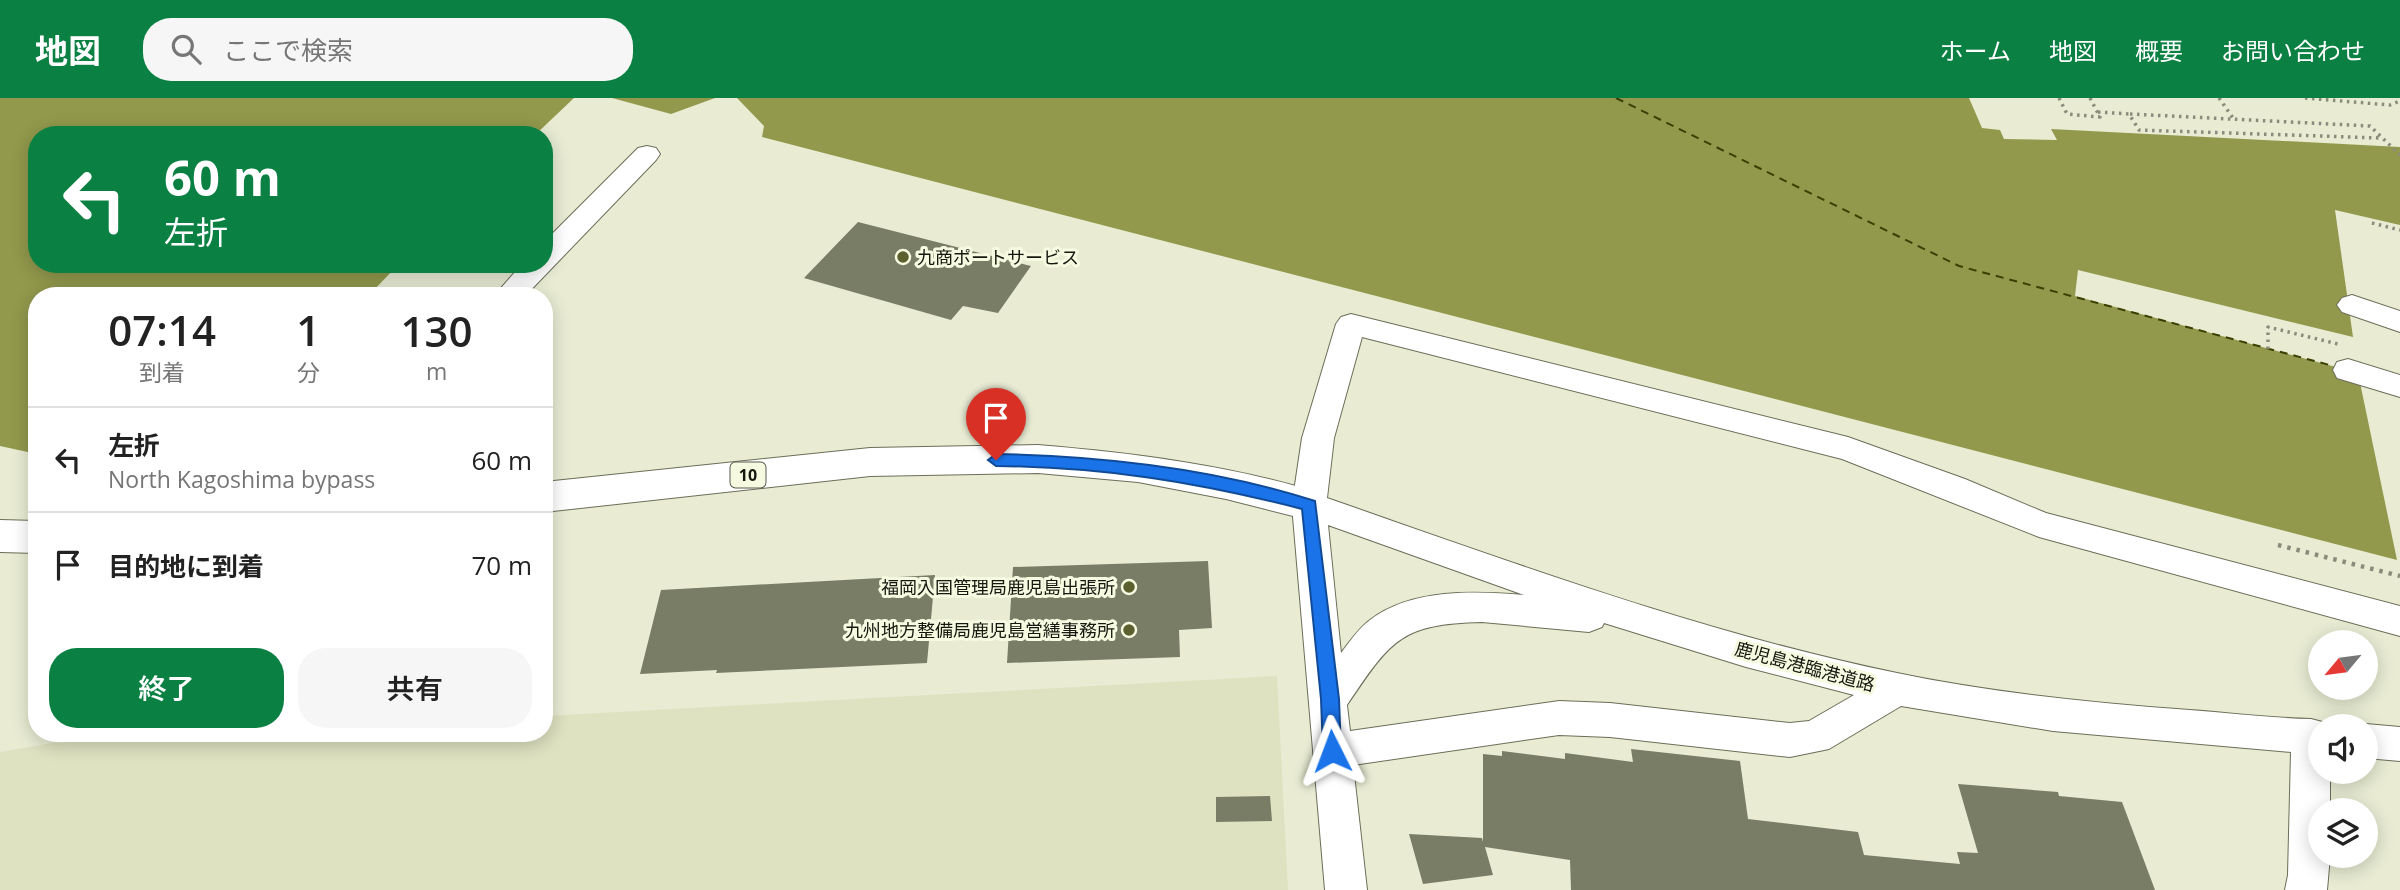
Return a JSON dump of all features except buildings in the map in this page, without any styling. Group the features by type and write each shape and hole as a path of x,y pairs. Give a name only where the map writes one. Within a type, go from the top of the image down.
{"highway":[{"name":"10","path":"553,496 870,462 1038,459 1138,468 1226,484 1309,505"},
{"path":"0,536 28,537"}],"street":[{"path":"553,250 647,154"},
{"path":"517,287 530,273"},
{"path":"2352,305 2400,323"},
{"path":"1346,890 1332,751 1330,699 1309,505 1318,439 1351,324 1848,449 2039,524 2400,621"},
{"path":"2347,358 2400,386"},
{"name":"鹿児島港臨港道路","path":"1309,505 1644,623 1896,690 2023,711 2308,736"},
{"path":"1330,699 1382,631 1406,615 1444,609 1500,608 1644,623"},
{"path":"1332,751 1559,718 1610,720 1790,740 1815,737 1896,690"},
{"path":"2378,742 2400,744"},
{"path":"2306,890 2314,784"}],"path":[{"path":"2059,98 2067,114 2100,117 2090,98"},
{"path":"2219,98 2233,119"},
{"path":"2305,98 2390,105 2400,101"},
{"path":"2098,112 2370,126 2400,155"},
{"path":"2129,114 2139,130 2380,138"},
{"path":"2372,223 2400,230"},
{"path":"2268,349 2267,327 2347,358"},
{"path":"2278,545 2400,576"}],"shaded area":[{"path":"0,98 574,98 544,126 28,126 28,273 390,273 377,287 28,287 28,452 0,446"},
{"path":"612,98 715,98 671,114"},
{"path":"737,98 1969,98 1982,128 2000,130 2004,139 2057,140 2051,129 2400,147 2400,225 2335,210 2353,337 2078,270 2075,296 2358,373 2397,560 762,137 764,126"},
{"path":"1277,676 1288,890 0,890 0,752 70,742 553,742 553,716"}],"ferry route":[{"path":"1616,98 1959,266 2337,367"}],"place":[{"name":"九商ポートサービス","path":"903,257"},
{"name":"福岡入国管理局鹿児島出張所","path":"1129,587"},
{"name":"九州地方整備局鹿児島営繕事務所","path":"1129,630"}],"route":[{"path":"996,460 1038,459 1138,468 1226,484 1309,505 1330,699 1332,751"}]}
